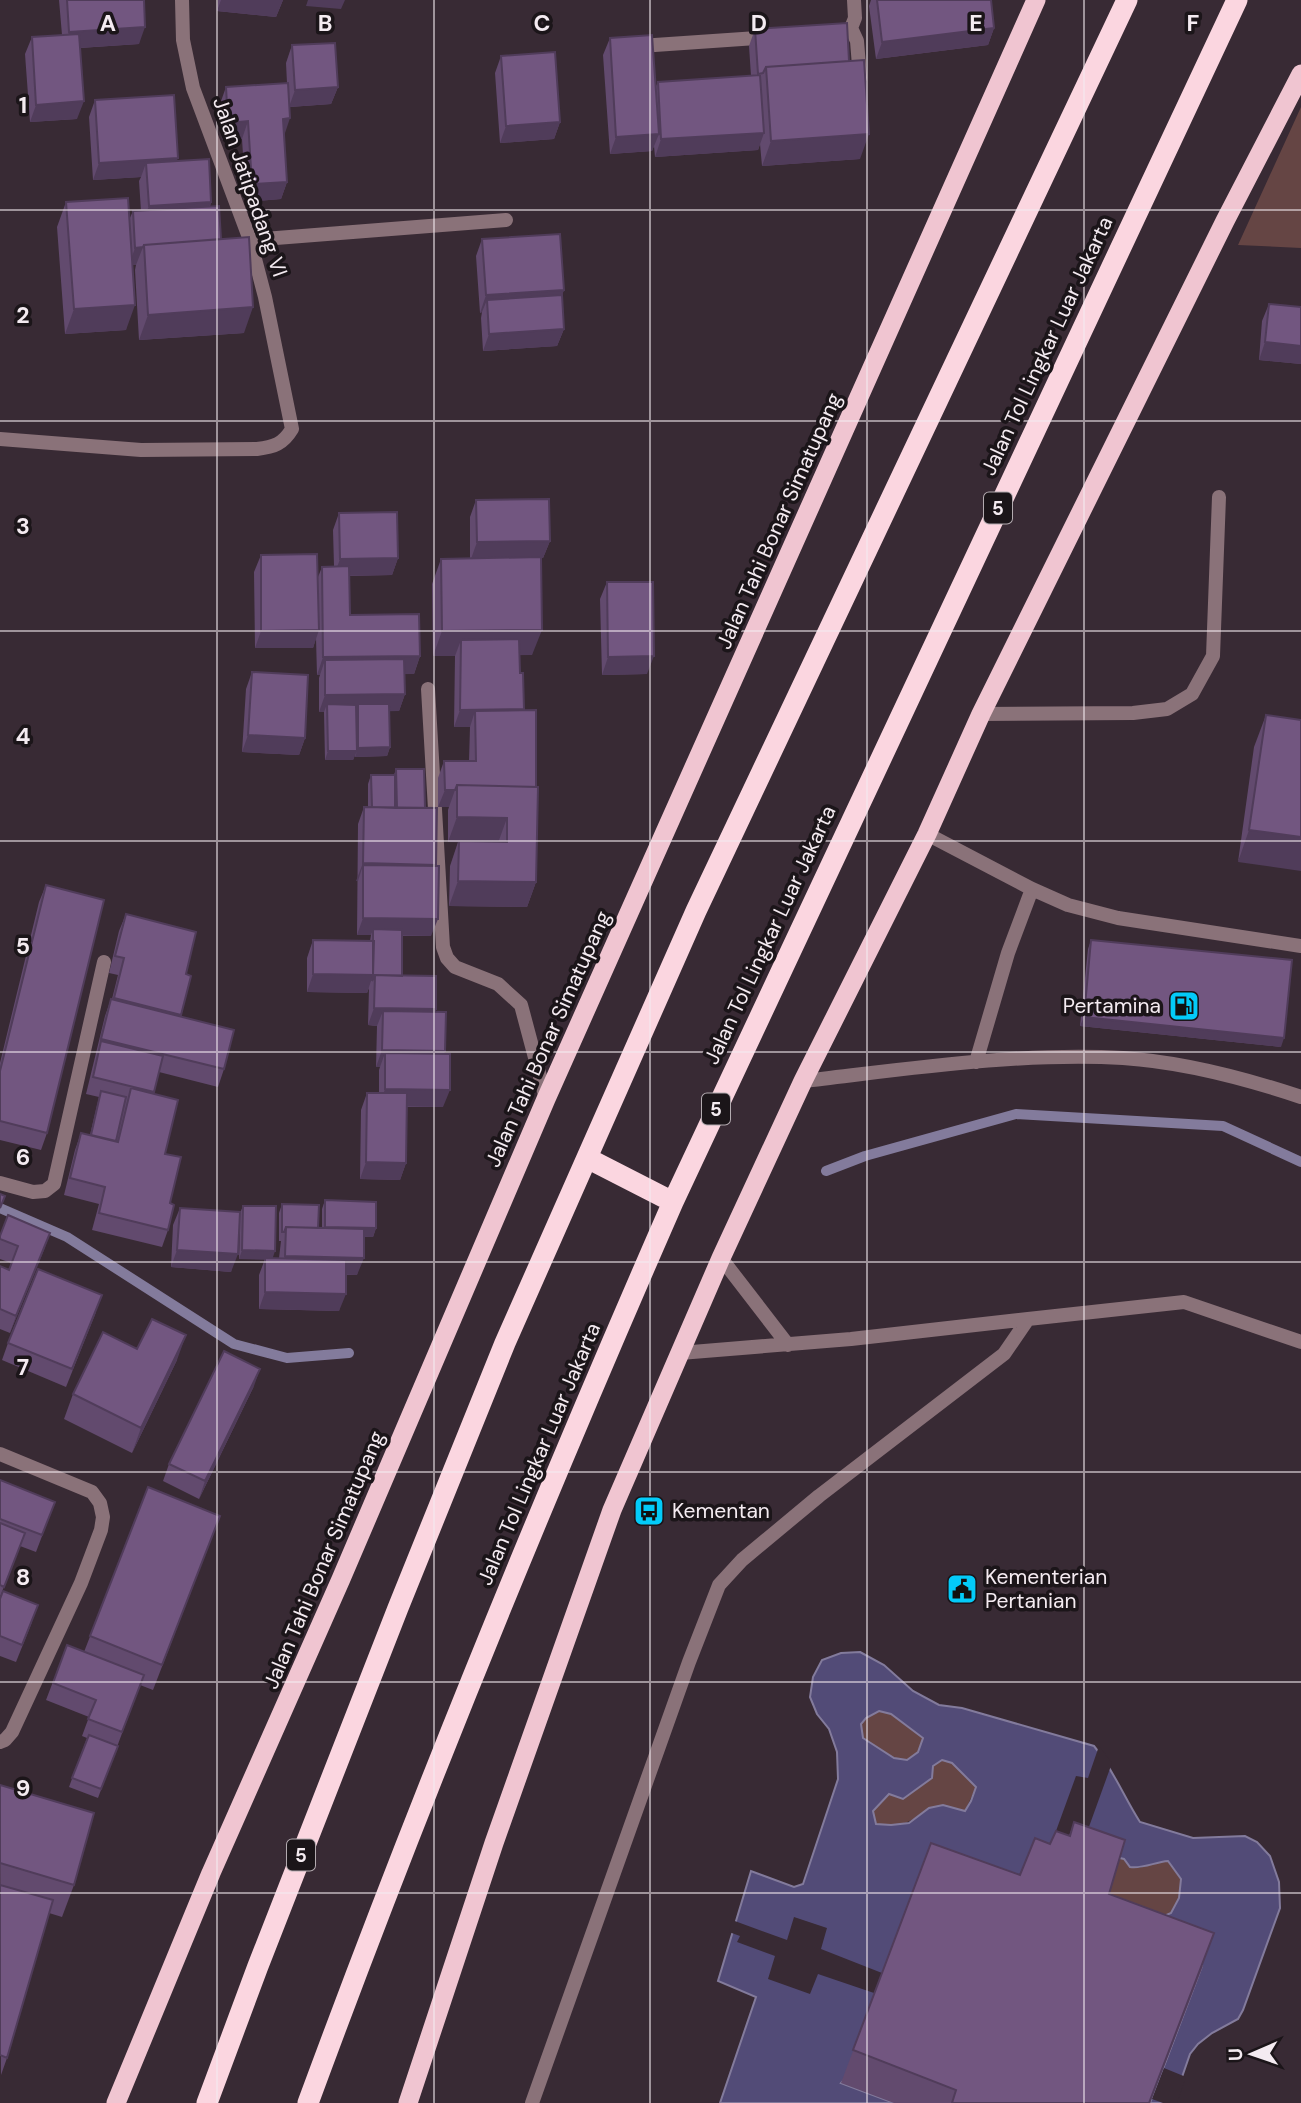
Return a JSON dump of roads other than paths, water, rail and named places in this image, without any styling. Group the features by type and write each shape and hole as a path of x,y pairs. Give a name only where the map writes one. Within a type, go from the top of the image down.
{"highway":[{"name":"Jalan Tahi Bonar Simatupang","path":"116,2103 211,1873 341,1579 546,1099 1036,0"},
{"name":"5","path":"207,2103 398,1608 505,1343 702,898 1127,0"},
{"name":"Jalan Tol Lingkar Luar Jakarta","path":"308,2103 476,1669 613,1338 673,1202 1237,0"},
{"path":"408,2103 494,1843 612,1510 721,1258 803,1081 927,834 981,714 1225,221 1301,74"},
{"path":"587,1158 673,1202"}],"street":[{"name":"Jalan Jatipadang VI","path":"0,439 141,450 257,449 274,447 286,439 292,429 250,240 193,88 183,40 182,0"},
{"path":"814,34 841,32 851,28 855,18 853,0"},
{"path":"851,28 857,41 861,94"},
{"path":"640,46 787,36"},
{"path":"250,240 506,220"},
{"path":"981,714 1133,713 1167,709 1192,694 1213,656 1219,497"},
{"path":"428,689 443,947 447,958 455,967 498,984 521,1005 546,1099"},
{"path":"927,834 1068,905 1118,918 1301,946"},
{"path":"976,1062 1008,953 1032,889"},
{"path":"0,1183 33,1192 45,1191 54,1184 104,962"},
{"path":"803,1081 976,1062 1065,1057 1125,1058 1207,1070 1301,1097"},
{"path":"721,1258 788,1345"},
{"path":"680,1353 788,1345 1184,1302 1301,1342"},
{"path":"532,2103 684,1675 719,1585 742,1560 819,1496 1004,1354 1028,1319"},
{"path":"0,1454 92,1492 100,1503 103,1517 102,1530 81,1583 12,1732 0,1742"}],"waterway":[{"path":"826,1171 865,1156 1016,1114 1223,1126 1301,1162"},
{"path":"0,1208 67,1237 234,1344 287,1358 349,1353"}],"place":[{"name":"Pertamina","path":"1184,1006"},
{"name":"Kementan","path":"649,1511"},
{"name":"Kementerian Pertanian","path":"962,1589"}]}
